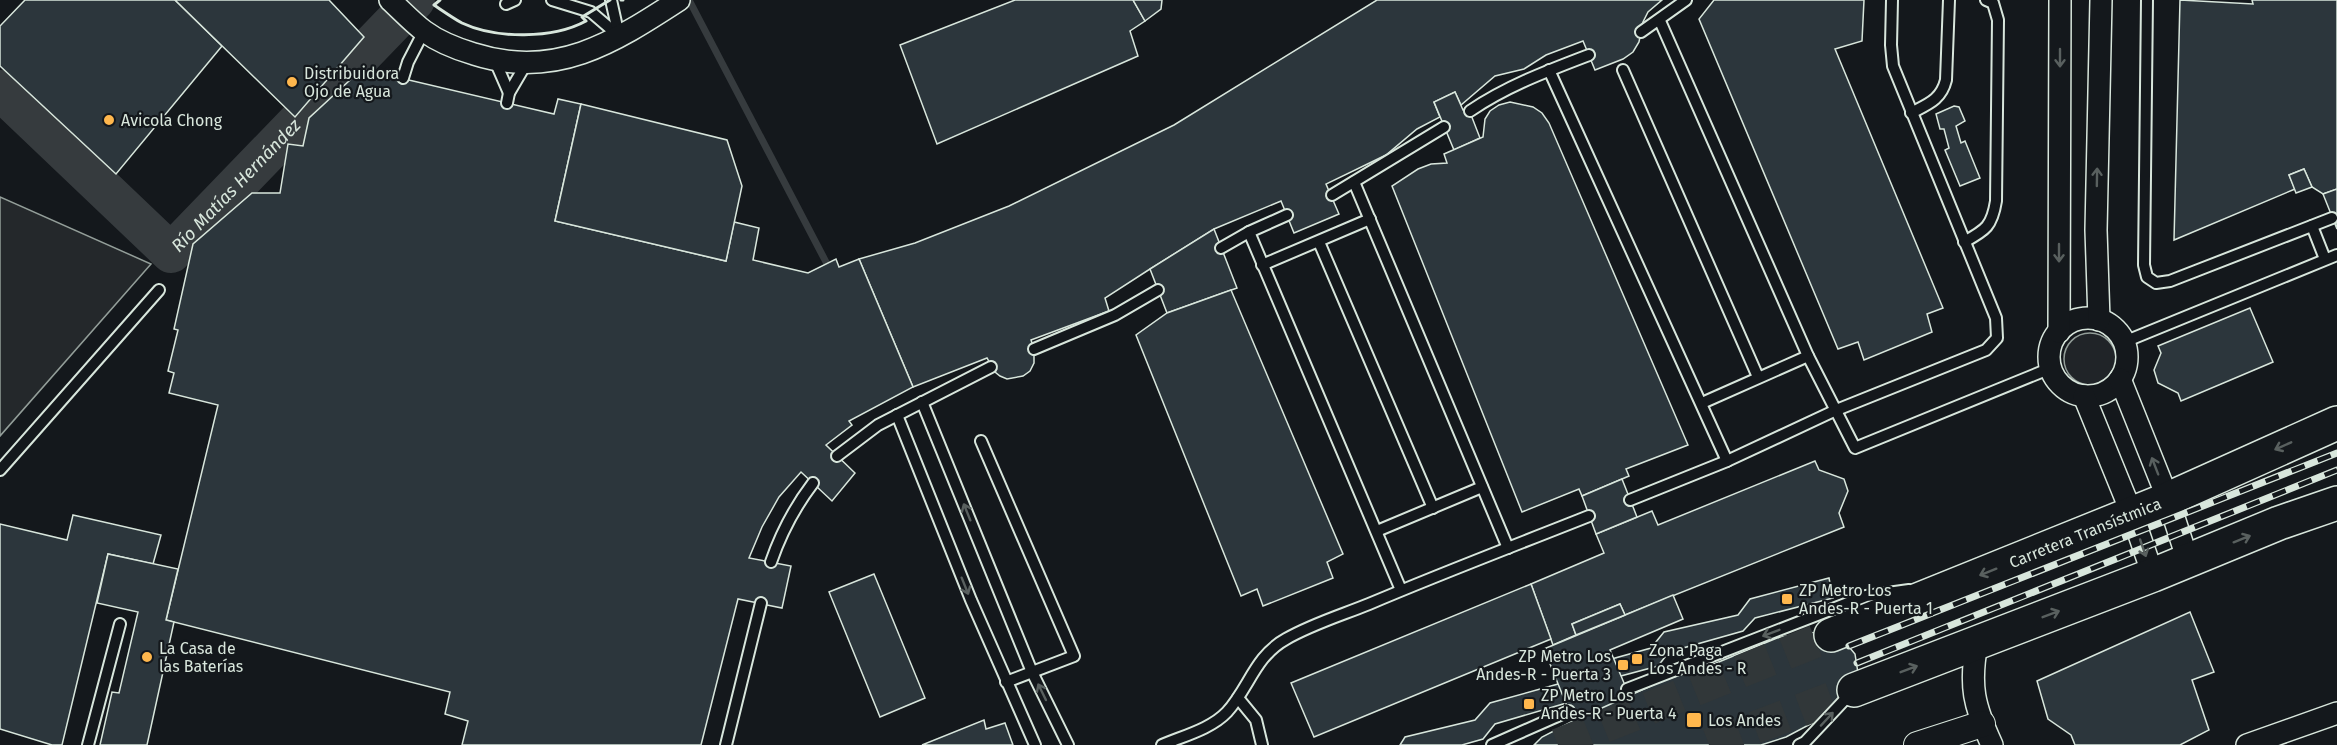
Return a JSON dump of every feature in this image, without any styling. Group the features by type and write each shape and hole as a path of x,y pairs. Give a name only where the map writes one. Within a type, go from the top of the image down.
{"main road":[{"name":"Carretera Transístmica","path":"1831,635 2168,499 2337,423"},
{"path":"1854,690 2337,503"}],"street":[{"path":"390,0 418,26 453,48 495,61 526,64 558,62 591,51 678,1"},
{"path":"2059,332 2060,0"},
{"path":"2099,320 2096,230 2101,0"},
{"path":"2088,318 2099,320 2114,328 2124,342 2127,355 2126,367 2120,378 2104,393 2084,396 2063,387 2056,379 2049,356 2052,343 2067,324 2088,318"},
{"path":"2120,378 2168,499 2188,561"},
{"path":"2084,396 2132,514 2153,575"},
{"path":"1917,745 1987,734 1972,685 1972,669 1977,643"},
{"path":"2247,745 2337,713"}],"lane":[{"path":"552,0 591,12 619,36"},
{"path":"610,0 619,36"},
{"path":"1641,32 1686,0"},
{"path":"1630,500 1727,461 1834,411 1986,350 1997,338 1996,318 1893,66 1892,0"},
{"path":"1911,113 1934,102 1943,92 1946,80 1948,0"},
{"path":"1964,242 1984,231 1993,218 1996,201 1998,20 1993,3 1986,0"},
{"path":"2147,0 2144,265 2147,277 2156,283 2170,281 2332,218"},
{"path":"1659,21 1808,356 1834,411 1855,448 2051,368"},
{"path":"404,78 418,26"},
{"path":"1470,111 1496,93 1589,55"},
{"path":"495,61 508,98 526,64"},
{"path":"1549,70 1727,461"},
{"path":"1623,70 1758,377"},
{"path":"1332,195 1444,127"},
{"path":"1354,182 1508,548"},
{"path":"1221,248 1287,215"},
{"path":"1262,265 1370,219"},
{"path":"2312,226 2325,259"},
{"path":"1249,232 1401,590"},
{"path":"1319,242 1433,508"},
{"path":"2124,342 2337,255"},
{"path":"1034,349 1115,315 1158,290"},
{"path":"0,470 159,291"},
{"path":"1702,403 1808,356"},
{"path":"837,456 857,439 897,415 991,367"},
{"path":"922,402 1032,672 1068,745"},
{"path":"897,415 962,578 1035,745"},
{"path":"981,441 1074,656 1006,682"},
{"path":"771,562 781,534 798,502 813,483"},
{"path":"1377,531 1482,487"},
{"path":"1162,745 1208,725 1225,714 1268,651 1286,639 1401,590 1589,516"},
{"path":"1627,689 1866,596 1893,591 1948,588"},
{"path":"726,745 761,603"},
{"path":"88,745 120,624"},
{"path":"1798,745 1805,742 1854,690"},
{"path":"1238,698 1256,720 1262,745"},
{"path":"1492,745 1569,711"}],"shaded area":[{"path":"0,197 151,264 0,436"},
{"path":"2085,333 2095,333 2104,337 2112,345 2116,359 2112,373 2104,381 2095,385 2085,385 2076,381 2068,373 2064,364 2064,354 2068,345 2076,337"}],"building":[{"name":"Avicola Chong","path":"25,0 175,0 222,46 116,174 0,66 0,26"},
{"name":"Distribuidora Ojo de Agua","path":"175,0 329,0 364,37 295,117"},
{"path":"1015,0 1133,0 1145,21 1130,31 1138,56 937,144 900,45"},
{"path":"1133,0 1162,0 1161,9 1145,21"},
{"path":"1377,0 1662,0 1648,12 1643,22 1639,42 1633,52 1623,59 1595,70 1583,41 1546,55 1524,69 1495,76 1461,105 1455,92 1434,102 1440,117 1417,129 1386,155 1326,184 1339,214 1294,233 1281,201 1214,229 1150,269 1105,298 1109,311 1031,340 1034,349 1034,363 1030,371 1023,376 1007,379 1000,376 987,358 913,387 859,259 915,243 1009,206 1174,125"},
{"path":"1714,0 1864,0 1862,41 1835,49 1943,308 1927,314 1932,332 1864,360 1858,342 1838,349 1699,19"},
{"path":"2180,0 2253,4 2252,0 2337,0 2337,189 2323,194 2312,187 2304,169 2289,175 2295,189 2174,240"},
{"path":"362,69 554,114 558,99 581,104 555,221 726,261 734,222 759,228 753,260 808,273 836,259 839,267 859,259 913,387 849,421 852,425 826,445 855,473 832,501 801,472 779,497 762,527 749,558 791,566 782,608 738,599 701,745 462,745 468,721 445,714 450,692 166,620 218,405 169,393 174,373 168,371 178,330 174,329 193,244 252,193 280,193 288,144 303,146 309,118"},
{"path":"1455,92 1463,110 1468,107 1480,138 1454,150 1434,102"},
{"path":"1510,102 1533,107 1542,113 1549,123 1688,445 1626,469 1629,476 1582,496 1579,489 1522,512 1392,186 1418,169 1431,164 1447,163 1444,154 1483,137 1485,119 1490,111"},
{"path":"581,104 727,140 742,186 726,261 555,221"},
{"path":"1954,106 1959,107 1965,121 1956,126 1961,143 1965,141 1980,178 1960,186 1945,150 1949,148 1944,129 1940,129 1936,114"},
{"path":"2304,169 2312,187 2296,193 2289,175"},
{"path":"2337,189 2337,229 2323,194"},
{"path":"1214,229 1237,288 1167,313 1150,269"},
{"path":"1231,290 1343,554 1327,562 1333,578 1263,606 1257,589 1241,596 1136,335 1167,313"},
{"path":"2250,308 2273,362 2181,401 2178,393 2158,383 2154,370 2161,353 2158,346"},
{"path":"1815,461 1819,470 1844,479 1848,491 1839,513 1844,527 1625,615 1620,604 1572,624 1576,635 1553,645 1531,584 1604,553 1596,534 1652,511 1658,525"},
{"path":"1622,479 1637,517 1596,534 1582,496"},
{"path":"73,515 161,535 153,564 108,554 62,745 52,745 0,729 0,524 67,540"},
{"name":"La Casa de las Baterías","path":"108,554 178,569 166,620 174,622 147,745 100,745 112,692 119,693 138,612 97,603"},
{"path":"874,574 925,698 880,717 829,592"},
{"name":"Zona Paga Los Andes - R","path":"1829,578 1833,598 1755,618 1743,631 1669,652 1658,666 1580,687 1563,704 1495,724 1483,739 1462,745 1400,745 1405,737 1475,720 1490,703 1558,684 1572,670 1651,648 1664,632 1738,615 1750,599"},
{"path":"1531,584 1551,639 1314,737 1291,683"},
{"path":"1673,595 1683,619 1610,650 1630,697 1573,721 1544,649"},
{"path":"1620,604 1625,615 1576,635 1572,624"},
{"path":"2190,612 2214,672 2192,680 2209,730 2180,745 2075,745 2071,735 2048,719 2037,681"},
{"path":"1807,632 1831,635 1845,642 1855,654 1858,673 1837,710 1786,737 1761,745 1534,745 1542,737 1573,721 1664,680 1709,666 1777,638"},
{"path":"984,720 986,729 1005,723 1013,745 922,745"}],"waterway":[{"name":"Río Matías Hernández","path":"0,90 171,253 415,0"},
{"path":"689,0 826,262"}],"tunnel":[{"path":"1558,745 1831,635"},
{"path":"1709,745 1854,690"}],"railway":[{"path":"1849,646 2337,453"},
{"path":"1857,663 2337,470"}],"wall":[{"path":"440,0 434,5 462,23 491,32 524,35 573,27 586,21 582,17 610,0"}],"place":[{"name":"Distribuidora Ojo de Agua","path":"292,82"},
{"name":"Avicola Chong","path":"109,120"},
{"name":"ZP Metro Los Andes-R - Puerta 1","path":"1787,599"},
{"name":"La Casa de las Baterías","path":"147,657"},
{"name":"Zona Paga Los Andes - R","path":"1637,659"},
{"name":"ZP Metro Los Andes-R - Puerta 3","path":"1623,665"},
{"name":"ZP Metro Los Andes-R - Puerta 4","path":"1529,704"},
{"name":"Los Andes","path":"1694,720"}]}
